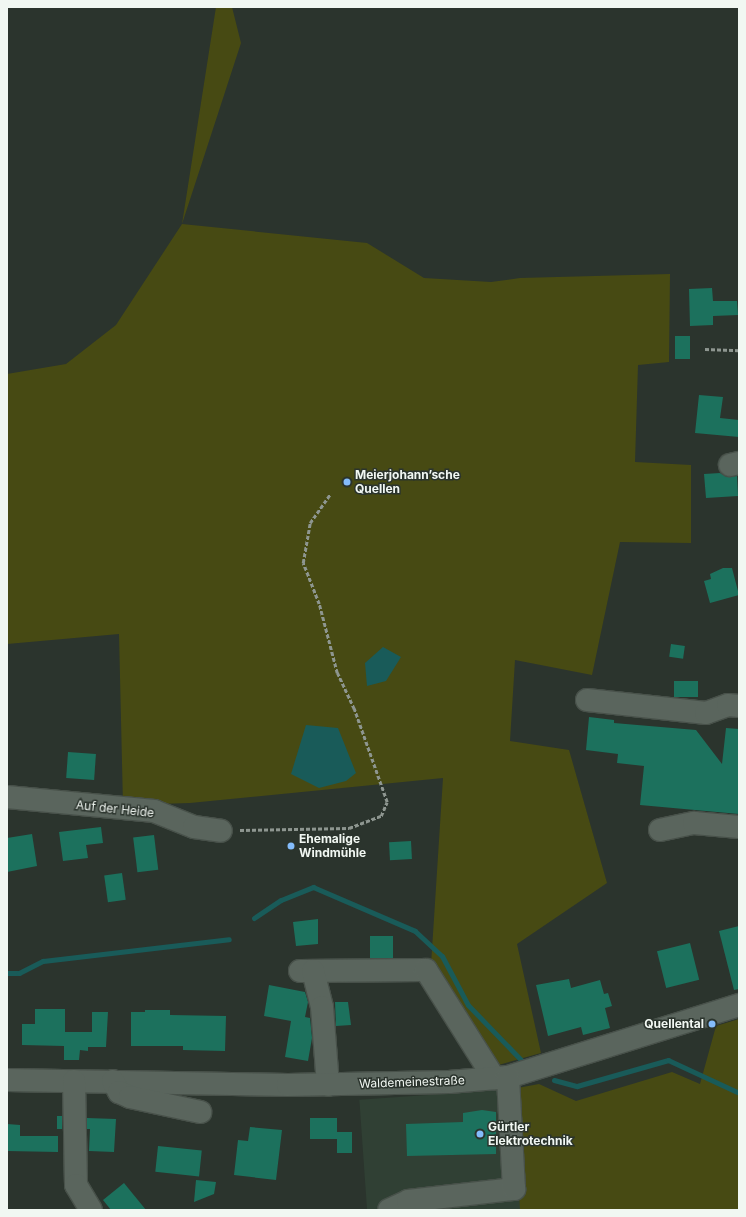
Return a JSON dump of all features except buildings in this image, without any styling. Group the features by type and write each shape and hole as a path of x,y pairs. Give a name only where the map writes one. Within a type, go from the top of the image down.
{"street":[{"path":"587,700 706,714 728,705 739,706"},
{"name":"Auf der Heide","path":"7,797 154,811 194,827 221,831"},
{"path":"660,830 694,823 739,827"},
{"path":"328,1084 322,1007 306,971 426,970 501,1077 514,1189 408,1201 389,1210"},
{"name":"Waldemeinestraße","path":"7,1080 328,1084 449,1082 501,1077 739,1005"},
{"path":"74,1081 76,1185 91,1210"},
{"path":"113,1082 119,1092 130,1097 200,1112"}],"path":[{"path":"705,349 739,350"},
{"path":"221,831 349,828 381,816 387,802 354,709 338,672 319,604 303,563 310,523 330,494"}],"shaded area":[{"path":"216,7 232,7 241,43 182,224"},
{"path":"182,224 367,243 424,278 491,282 520,278 670,274 669,362 638,365 635,462 691,465 691,543 620,542 592,675 515,660 510,741 569,750 607,883 517,944 541,1053 495,1066 431,965 443,778 190,803 123,805 119,634 7,644 7,374 66,364 116,325"},
{"path":"739,1019 739,1210 520,1210 512,1089 539,1084 576,1101 672,1072 700,1084 716,1026"},
{"path":"512,1089 520,1210 367,1210 359,1100"}],"water":[{"path":"383,647 401,657 386,681 367,686 365,663"},
{"path":"306,725 338,728 356,773 346,781 319,788 291,774"}],"waterway":[{"path":"254,918 281,900 313,887 415,931 442,956 468,1005 524,1063"},
{"path":"7,973 19,973 43,961 229,939"},
{"path":"554,1080 577,1086 668,1060 739,1093"}],"place":[{"name":"Meierjohann’sche Quellen","path":"347,482"},
{"name":"Ehemalige Windmühle","path":"291,846"},
{"name":"Quellental","path":"712,1024"},
{"name":"Gürtler Elektrotechnik","path":"480,1134"}]}
